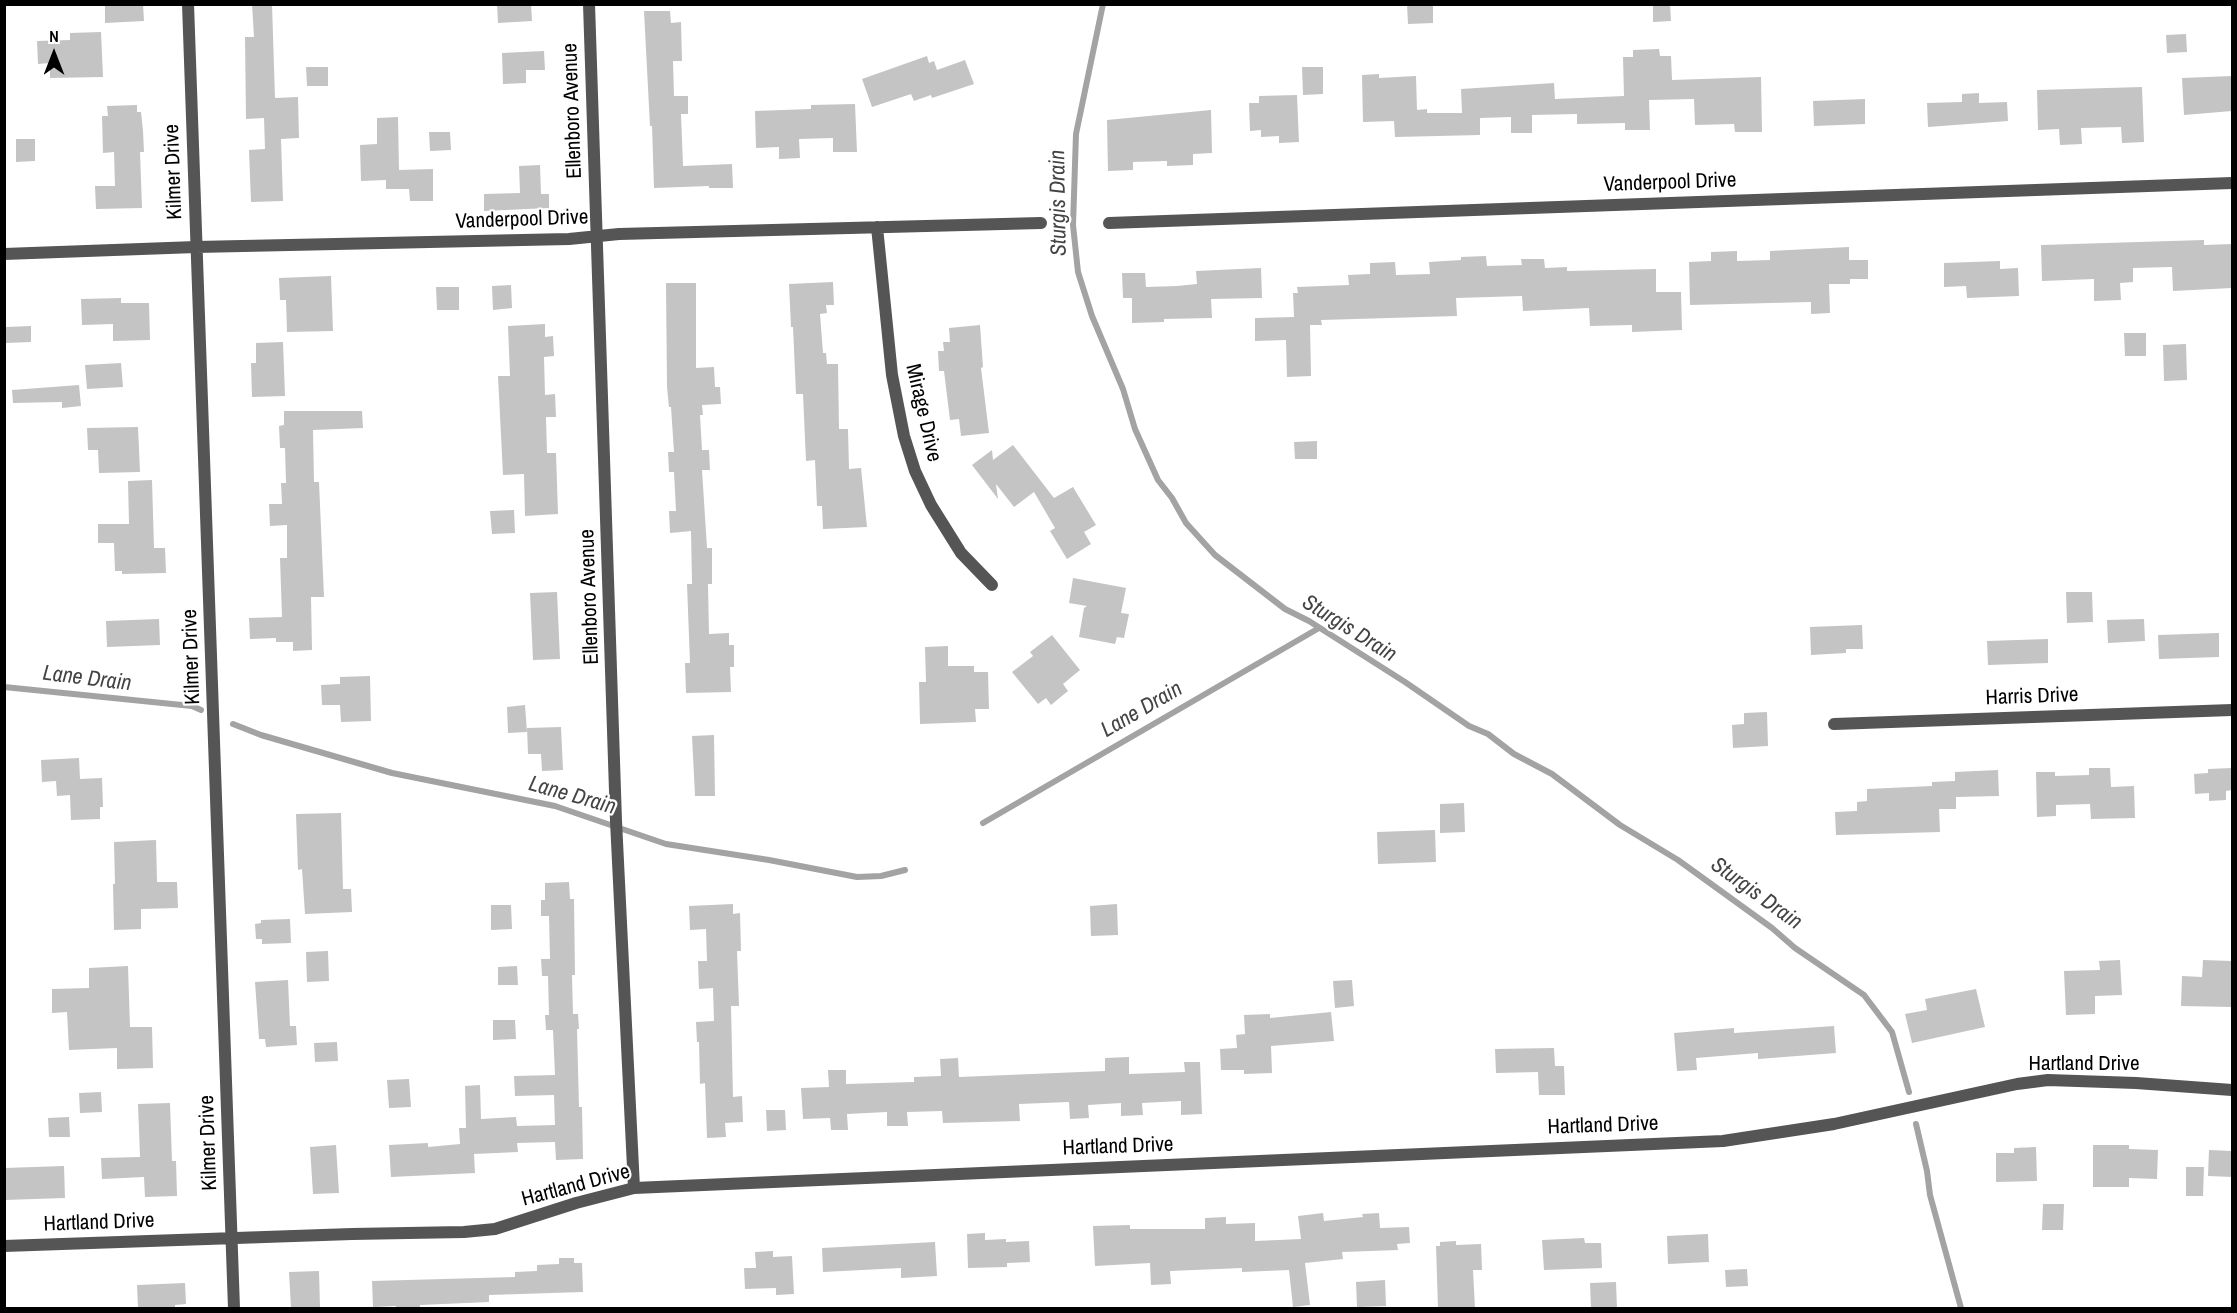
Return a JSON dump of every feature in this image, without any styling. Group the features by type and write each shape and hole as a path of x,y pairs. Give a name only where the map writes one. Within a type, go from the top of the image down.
{"street":[{"name":"Kilmer Drive","path":"188,4 234,1308"},
{"name":"Ellenboro Avenue","path":"589,4 616,821 634,1188"},
{"name":"Vanderpool Drive","path":"1110,223 2232,183"},
{"name":"Vanderpool Drive","path":"4,254 196,247 558,240 619,234 1041,223"},
{"name":"Mirage Drive","path":"877,227 897,410 915,471 931,505 961,553 992,585"},
{"name":"Harris Drive","path":"1834,724 2232,710"},
{"name":"Hartland Drive","path":"4,1246 464,1232 495,1229 576,1203 634,1188 1723,1141 1834,1124 2017,1084 2048,1080 2232,1090"}],"building":[{"path":"105,4 143,4 144,21 105,23"},
{"path":"252,4 272,4 275,98 298,97 299,138 281,139 283,201 251,202 249,150 265,149 264,118 246,119 245,37 254,37"},
{"path":"497,4 531,4 532,21 498,23"},
{"path":"1407,4 1433,4 1433,23 1408,24"},
{"path":"1653,4 1670,4 1671,21 1653,22"},
{"path":"644,11 670,11 671,23 681,22 682,61 673,61 674,96 688,96 688,114 681,114 683,166 732,164 733,188 709,188 709,186 654,188"},
{"path":"101,32 103,77 50,78 50,63 38,64 37,41 70,40 70,33"},
{"path":"2186,34 2187,52 2167,53 2166,35"},
{"path":"1659,49 1660,56 1671,56 1672,80 1761,77 1762,132 1735,132 1734,124 1695,125 1694,99 1649,100 1650,130 1625,130 1625,123 1577,124 1577,114 1532,115 1532,133 1511,133 1511,117 1480,118 1480,135 1395,137 1394,121 1363,122 1362,75 1379,74 1379,78 1416,76 1417,110 1427,109 1427,113 1462,113 1461,89 1554,83 1555,99 1624,96 1623,57 1633,57 1633,50"},
{"path":"544,51 545,70 526,70 526,83 503,84 502,53"},
{"path":"927,56 929,63 934,61 937,70 965,60 974,84 932,98 931,95 914,101 911,94 872,107 862,79"},
{"path":"306,67 328,67 328,86 307,86"},
{"path":"1302,67 1323,67 1323,94 1303,95"},
{"path":"2232,76 2232,111 2184,115 2182,78"},
{"path":"2142,87 2144,142 2122,143 2121,127 2081,128 2082,144 2060,145 2059,129 2038,130 2037,90"},
{"path":"1979,93 1979,103 2007,102 2008,121 1928,127 1927,103 1962,102 1962,94"},
{"path":"1297,95 1299,142 1279,143 1279,136 1261,137 1261,130 1250,131 1249,103 1259,103 1259,96"},
{"path":"1865,99 1865,124 1814,126 1813,101"},
{"path":"855,104 857,152 833,152 833,138 799,139 800,158 779,159 779,147 756,148 755,111 811,109 811,105"},
{"path":"137,105 137,112 141,112 143,131 144,152 140,152 142,208 96,209 95,186 115,186 114,152 103,153 102,116 108,116 107,106"},
{"path":"1211,110 1212,153 1193,154 1193,165 1167,166 1167,161 1133,162 1133,170 1108,171 1107,120"},
{"path":"398,117 399,170 433,169 433,201 410,201 409,189 386,189 386,180 361,181 360,145 377,144 377,118"},
{"path":"429,132 450,132 451,150 430,151"},
{"path":"16,139 35,139 35,161 16,162"},
{"path":"540,165 541,194 549,194 549,208 484,211 484,194 520,193 519,166"},
{"path":"2204,240 2204,245 2232,244 2232,288 2173,291 2172,267 2133,268 2133,282 2120,283 2121,300 2094,301 2094,279 2042,281 2041,245"},
{"path":"1849,247 1849,260 1868,260 1868,279 1850,279 1850,284 1829,284 1830,313 1811,314 1811,302 1690,305 1689,262 1711,261 1711,252 1737,251 1737,261 1770,260 1770,251"},
{"path":"1486,256 1487,266 1522,265 1521,259 1544,259 1545,268 1567,267 1567,271 1656,269 1656,292 1681,292 1682,330 1632,332 1632,325 1590,326 1589,308 1523,311 1522,296 1456,298 1457,316 1321,320 1322,325 1310,325 1311,376 1287,377 1286,340 1255,341 1255,318 1294,317 1293,293 1298,293 1297,287 1349,285 1348,275 1370,274 1370,263 1395,262 1396,275 1430,274 1429,262"},
{"path":"2000,261 2000,269 2018,268 2019,296 1967,298 1966,286 1944,287 1944,263"},
{"path":"1261,268 1262,298 1211,299 1212,318 1164,319 1164,322 1132,323 1132,298 1123,298 1122,273 1145,273 1146,287 1177,286 1197,284 1196,271"},
{"path":"331,276 333,331 287,332 286,300 280,300 279,278"},
{"path":"833,282 834,305 826,305 827,313 820,314 823,353 826,353 827,364 838,364 839,429 848,429 849,469 861,468 867,527 823,529 822,506 817,506 815,460 806,461 803,394 796,394 789,284"},
{"path":"666,283 696,283 696,368 714,367 715,387 720,387 721,404 702,405 703,415 700,415 702,450 709,450 710,470 702,470 707,548 712,548 712,584 708,584 709,634 729,633 729,645 734,645 734,667 730,667 731,692 686,693 685,663 690,663 687,584 692,584 691,531 670,533 669,511 676,511 674,472 669,472 668,452 674,452 671,407 669,407 667,387"},
{"path":"511,285 512,308 493,310 492,286"},
{"path":"436,287 459,287 459,310 437,310"},
{"path":"121,298 121,303 149,303 150,340 113,341 113,324 82,325 81,299"},
{"path":"545,324 545,337 553,336 554,356 544,357 545,395 555,394 556,417 546,417 547,453 556,453 558,514 525,516 524,474 503,475 498,376 510,376 508,326"},
{"path":"980,325 983,367 981,368 989,433 961,436 959,419 950,420 944,371 939,371 938,351 944,351 943,342 950,342 949,328"},
{"path":"31,326 31,342 6,343 6,327"},
{"path":"2124,333 2146,333 2146,356 2125,356"},
{"path":"283,342 285,396 252,397 251,363 256,363 256,343"},
{"path":"2186,344 2187,380 2164,381 2163,345"},
{"path":"121,363 123,387 87,389 85,365"},
{"path":"79,385 81,406 62,408 62,402 13,403 12,390"},
{"path":"284,411 362,411 363,428 313,430 314,482 319,482 324,597 311,597 312,650 293,651 293,642 276,642 276,638 250,639 249,618 282,617 280,558 287,558 287,525 270,526 269,504 282,504 281,483 286,483 285,448 280,448 279,426 284,425"},
{"path":"138,427 140,472 99,473 98,450 88,450 87,428"},
{"path":"1317,441 1317,459 1295,459 1294,442"},
{"path":"1013,445 1054,498 1073,487 1096,525 1084,532 1091,544 1067,559 1050,531 1055,528 1034,492 1014,507 996,484 998,499 972,465 992,450 993,460"},
{"path":"152,480 154,548 165,548 166,573 122,574 122,571 115,571 114,543 98,543 98,524 129,524 128,481"},
{"path":"514,510 515,533 492,534 490,511"},
{"path":"1073,578 1126,588 1121,613 1129,614 1124,638 1117,637 1115,644 1079,637 1084,608 1087,606 1069,603"},
{"path":"557,592 560,659 533,660 530,593"},
{"path":"2066,592 2092,592 2093,622 2067,623"},
{"path":"159,619 160,645 107,647 106,621"},
{"path":"2144,619 2145,641 2108,643 2107,620"},
{"path":"1862,625 1863,649 1846,649 1846,653 1811,655 1810,627"},
{"path":"2219,633 2219,657 2159,659 2158,635"},
{"path":"1052,635 1080,670 1063,684 1068,691 1051,705 1046,698 1038,704 1012,672 1033,656 1030,652"},
{"path":"2048,639 2048,663 1988,665 1987,641"},
{"path":"948,646 948,666 974,666 974,672 988,672 989,709 975,709 976,722 920,724 919,682 926,682 925,647"},
{"path":"370,676 371,721 341,722 340,705 322,705 321,685 340,684 340,677"},
{"path":"525,705 527,732 508,733 507,707"},
{"path":"1767,712 1768,746 1733,748 1732,725 1744,724 1744,713"},
{"path":"561,727 563,770 542,771 541,754 528,754 527,728"},
{"path":"714,735 715,796 695,796 692,736"},
{"path":"79,758 80,779 102,778 103,807 100,807 100,819 71,820 70,795 57,796 56,781 42,782 41,760"},
{"path":"2089,768 2110,768 2111,787 2134,786 2135,818 2091,819 2090,804 2056,805 2056,816 2037,817 2036,772 2055,772 2055,776 2089,775"},
{"path":"2232,768 2232,790 2226,791 2226,800 2209,801 2209,793 2195,794 2194,774 2208,773 2208,769"},
{"path":"1998,770 1999,796 1956,797 1956,809 1939,809 1940,832 1836,835 1835,812 1857,811 1857,802 1867,801 1867,789 1932,786 1932,782 1955,781 1955,772"},
{"path":"1464,803 1465,832 1440,833 1440,804"},
{"path":"341,813 343,889 351,889 352,912 305,914 302,869 298,870 296,814"},
{"path":"1435,830 1436,862 1378,864 1377,832"},
{"path":"156,840 157,882 177,882 178,908 141,909 141,929 114,930 114,842"},
{"path":"569,882 570,899 574,899 573,1014 578,1014 579,1107 582,1107 583,1159 556,1160 555,1142 517,1143 518,1152 474,1154 475,1173 391,1177 389,1145 428,1143 428,1147 460,1144 459,1128 466,1128 465,1086 480,1085 481,1119 516,1117 517,1126 555,1125 554,1095 515,1096 514,1076 555,1075 553,1030 546,1030 545,1015 549,1015 548,976 542,976 541,959 550,959 549,916 541,916 541,900 545,900 545,883"},
{"path":"733,904 733,914 740,913 741,951 737,951 739,1006 731,1006 733,1097 742,1096 743,1122 725,1123 726,1137 707,1138 705,1083 700,1084 696,1022 714,1021 713,988 699,989 698,961 707,961 706,929 690,930 689,906"},
{"path":"1117,904 1118,935 1091,936 1090,906"},
{"path":"491,905 511,905 512,929 491,930"},
{"path":"290,919 291,943 262,944 262,939 256,939 255,924 261,923 261,920"},
{"path":"328,951 329,981 307,982 306,952"},
{"path":"2120,960 2122,995 2095,996 2095,1014 2066,1015 2064,971 2100,970 2099,961"},
{"path":"2203,960 2232,961 2232,1007 2181,1006 2182,976 2202,977"},
{"path":"128,966 130,1027 152,1027 153,1068 117,1069 117,1048 69,1050 67,1012 52,1013 52,989 89,988 89,968"},
{"path":"517,966 518,985 498,985 498,967"},
{"path":"288,980 290,1026 296,1026 297,1045 266,1047 265,1039 259,1039 255,982"},
{"path":"1352,980 1354,1006 1335,1008 1333,981"},
{"path":"1976,989 1985,1027 1912,1043 1905,1014 1927,1010 1925,999"},
{"path":"1331,1012 1334,1041 1271,1046 1272,1073 1244,1074 1244,1070 1221,1070 1220,1049 1237,1048 1236,1035 1245,1034 1244,1015 1270,1014 1270,1018"},
{"path":"493,1020 515,1020 516,1039 493,1040"},
{"path":"1834,1026 1836,1053 1758,1059 1758,1053 1696,1058 1697,1070 1677,1071 1674,1033 1734,1028 1734,1033"},
{"path":"337,1042 338,1061 315,1062 314,1043"},
{"path":"1554,1048 1555,1066 1564,1066 1565,1095 1539,1095 1538,1072 1496,1073 1495,1049"},
{"path":"1129,1057 1129,1074 1185,1072 1184,1062 1200,1062 1202,1114 1181,1115 1181,1101 1142,1103 1143,1115 1121,1116 1121,1103 1088,1105 1089,1118 1070,1119 1069,1102 1019,1104 1020,1121 943,1123 942,1111 907,1112 908,1126 887,1126 887,1112 847,1114 848,1130 831,1130 830,1118 803,1119 801,1088 829,1087 828,1070 846,1070 846,1084 914,1082 914,1077 941,1076 940,1059 958,1058 959,1077 1105,1071 1105,1058"},
{"path":"409,1079 411,1107 389,1108 387,1080"},
{"path":"101,1092 102,1112 80,1113 79,1093"},
{"path":"170,1103 172,1161 176,1161 177,1196 145,1197 144,1177 102,1179 101,1158 140,1157 138,1104"},
{"path":"766,1110 785,1110 786,1130 767,1131"},
{"path":"69,1117 70,1137 49,1137 48,1118"},
{"path":"336,1145 339,1193 313,1194 310,1147"},
{"path":"2093,1145 2129,1145 2129,1149 2158,1150 2157,1179 2129,1178 2129,1187 2093,1187"},
{"path":"2036,1147 2037,1181 1996,1182 1996,1153 2014,1153 2014,1148"},
{"path":"2209,1150 2232,1151 2232,1177 2208,1176"},
{"path":"64,1166 65,1198 4,1200 4,1168"},
{"path":"2186,1167 2204,1167 2203,1196 2186,1196"},
{"path":"2043,1204 2064,1204 2063,1230 2042,1230"},
{"path":"1323,1213 1324,1221 1379,1213 1380,1228 1409,1227 1410,1243 1397,1244 1398,1250 1342,1252 1343,1259 1305,1263 1310,1305 1293,1307 1289,1270 1242,1272 1242,1268 1170,1271 1171,1284 1151,1285 1150,1263 1095,1266 1093,1226 1130,1225 1130,1229 1205,1229 1205,1218 1226,1217 1226,1224 1255,1223 1255,1241 1301,1239 1298,1216"},
{"path":"985,1233 985,1240 1029,1241 1030,1262 1007,1263 1007,1267 968,1268 967,1234"},
{"path":"1708,1234 1709,1262 1668,1264 1667,1236"},
{"path":"1584,1238 1585,1243 1601,1243 1602,1268 1544,1270 1542,1240"},
{"path":"1456,1241 1456,1245 1481,1244 1482,1270 1473,1270 1475,1308 1438,1308 1436,1246 1440,1246 1440,1242"},
{"path":"935,1242 937,1276 901,1278 901,1268 823,1272 822,1248"},
{"path":"773,1251 773,1257 792,1256 794,1294 776,1295 776,1288 745,1289 744,1268 756,1268 755,1252"},
{"path":"559,1258 574,1258 574,1263 582,1263 583,1292 489,1295 489,1302 420,1305 420,1308 373,1307 372,1281 515,1277 515,1272 537,1271 537,1265 559,1264"},
{"path":"1747,1269 1748,1286 1726,1287 1725,1270"},
{"path":"319,1271 320,1307 291,1308 289,1272"},
{"path":"1385,1280 1386,1306 1357,1307 1356,1282"},
{"path":"1616,1282 1617,1308 1591,1308 1590,1283"},
{"path":"185,1283 186,1304 175,1305 175,1308 138,1308 137,1285"}],"waterway":[{"name":"Sturgis Drain","path":"1103,4 1076,134 1073,225 1078,272 1092,316 1123,389 1135,429 1158,480 1172,498 1186,523 1215,555 1285,609 1309,621 1405,682 1469,726 1488,734 1514,754 1552,774 1620,825 1678,860 1772,928 1795,948 1864,995 1892,1032 1909,1092"},
{"name":"Lane Drain","path":"983,823 1319,628"},
{"name":"Lane Drain","path":"4,687 192,706 201,710"},
{"name":"Lane Drain","path":"233,724 261,735 392,773 555,806 666,844 857,877 881,876 905,870"},
{"name":"Sturgis Drain","path":"1916,1124 1930,1195 1961,1308"}]}
